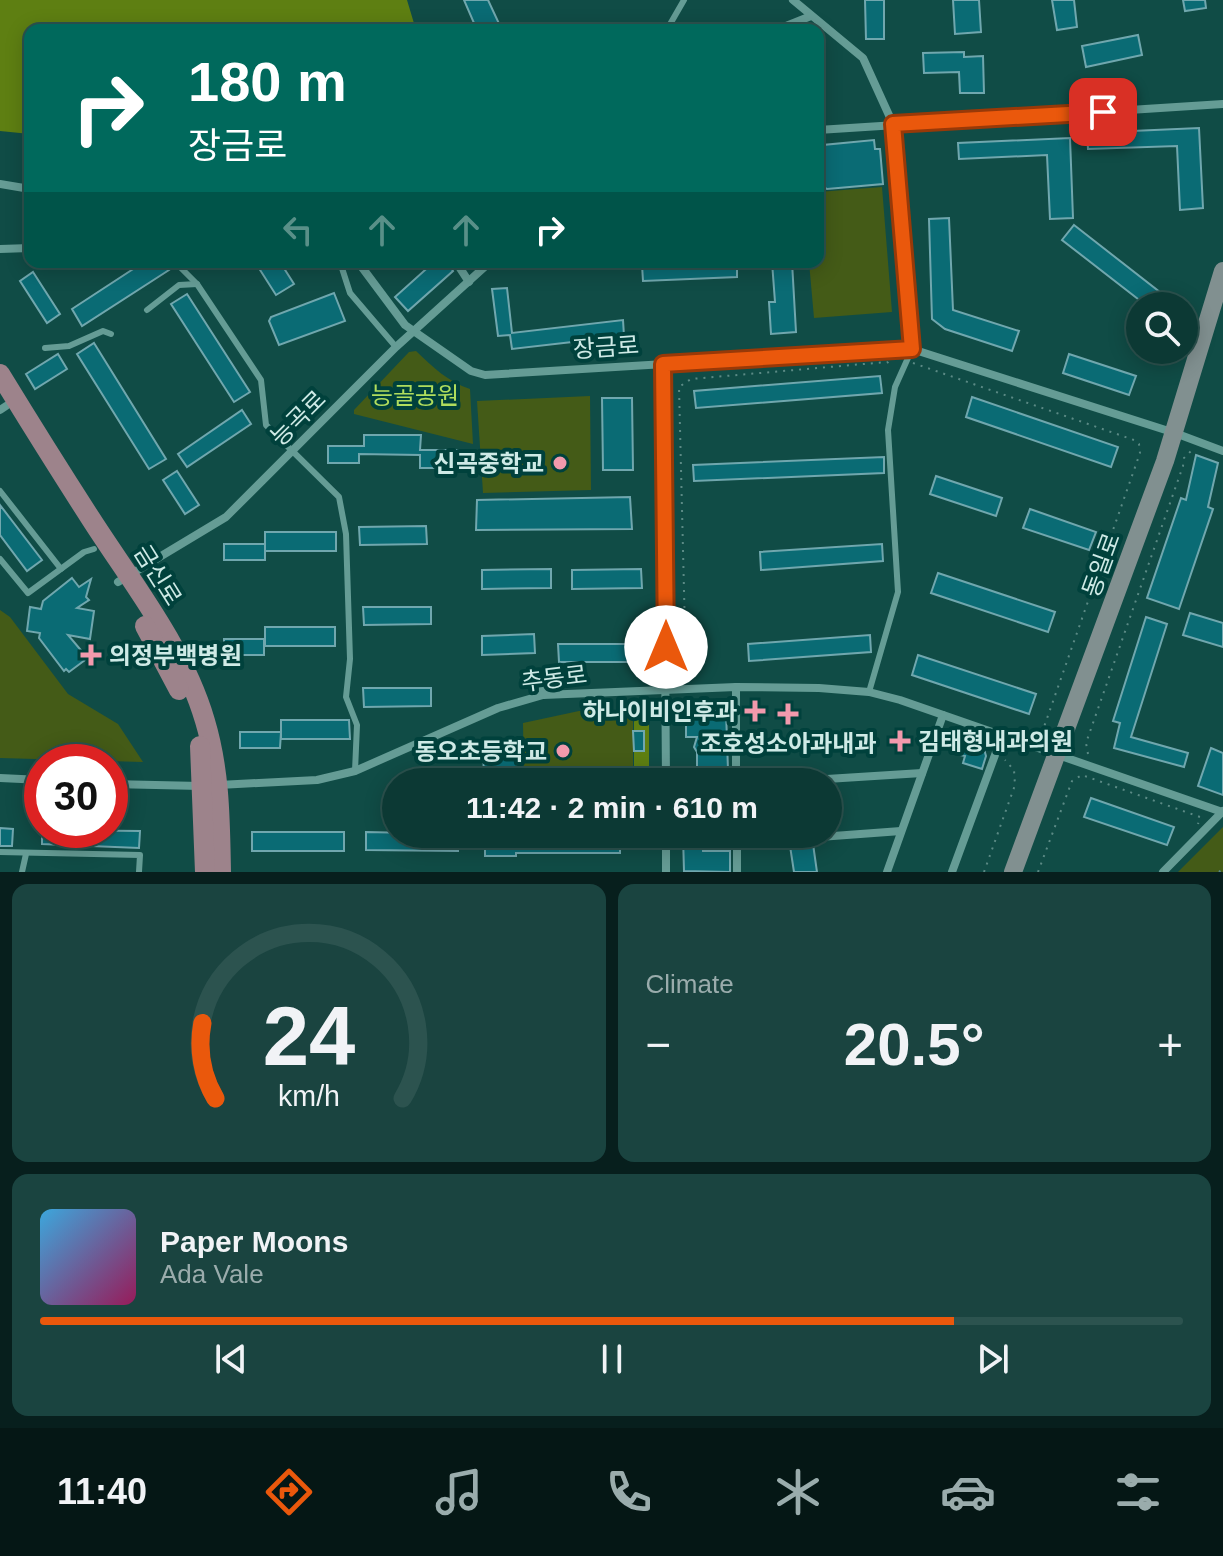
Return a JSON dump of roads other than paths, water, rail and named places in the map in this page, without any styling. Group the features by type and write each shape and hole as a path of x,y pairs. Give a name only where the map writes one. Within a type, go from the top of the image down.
{"main road":[{"name":"금신로","path":"0,374 92,521 175,682 194,726 211,785 221,872"},
{"name":"금신로","path":"2,404 94,549 124,579"},
{"name":"금신로","path":"205,872 211,785"}],"street":[{"path":"793,0 821,24"},
{"path":"791,24 811,16"},
{"path":"824,26 863,58 893,124 912,349"},
{"path":"824,130 1223,104"},
{"path":"0,184 24,188"},
{"path":"0,249 24,248"},
{"name":"장금로","path":"362,268 414,333 471,371 485,375 912,349 1223,451"},
{"path":"460,268 469,282"},
{"name":"능곡로","path":"124,579 226,517 396,347 484,268"},
{"name":"동일로","path":"1013,872 1175,433 1223,271"},
{"path":"663,364 666,768"},
{"path":"645,625 665,625"},
{"path":"543,678 543,695"},
{"path":"736,687 736,768"},
{"name":"추동로","path":"128,784 211,785 317,780 355,771 498,708 543,695 736,687 819,688 869,692 1222,811"},
{"path":"887,872 943,715"},
{"path":"952,872 1002,736"},
{"path":"842,778 922,773"},
{"path":"0,778 24,779"},
{"path":"1163,872 1222,811"},
{"path":"842,834 901,831"},
{"path":"666,848 666,872"},
{"path":"737,848 737,872"}],"lane":[{"path":"670,24 684,0"},
{"path":"181,268 197,284 261,380 266,425 339,497 346,534 350,659 346,697 357,725 355,771"},
{"path":"342,268 350,293 396,347"},
{"path":"147,310 179,285 197,284"},
{"path":"45,348 69,346 103,331 111,334"},
{"path":"869,692 898,592 888,430 895,387 912,349"},
{"path":"0,491 61,569"},
{"path":"0,559 28,593 84,552 94,549"},
{"path":"0,852 140,855 139,872"},
{"path":"22,872 26,854"}],"place":[{"name":"신곡중학교","path":"560,463"},
{"name":"의정부백병원","path":"91,655"},
{"name":"하나이비인후과","path":"755,711"},
{"name":"조호성소아과내과","path":"788,714"},
{"name":"김태형내과의원","path":"900,741"},
{"name":"동오초등학교","path":"563,751"}],"park label":[{"name":"능골공원","path":"415,395"}]}
